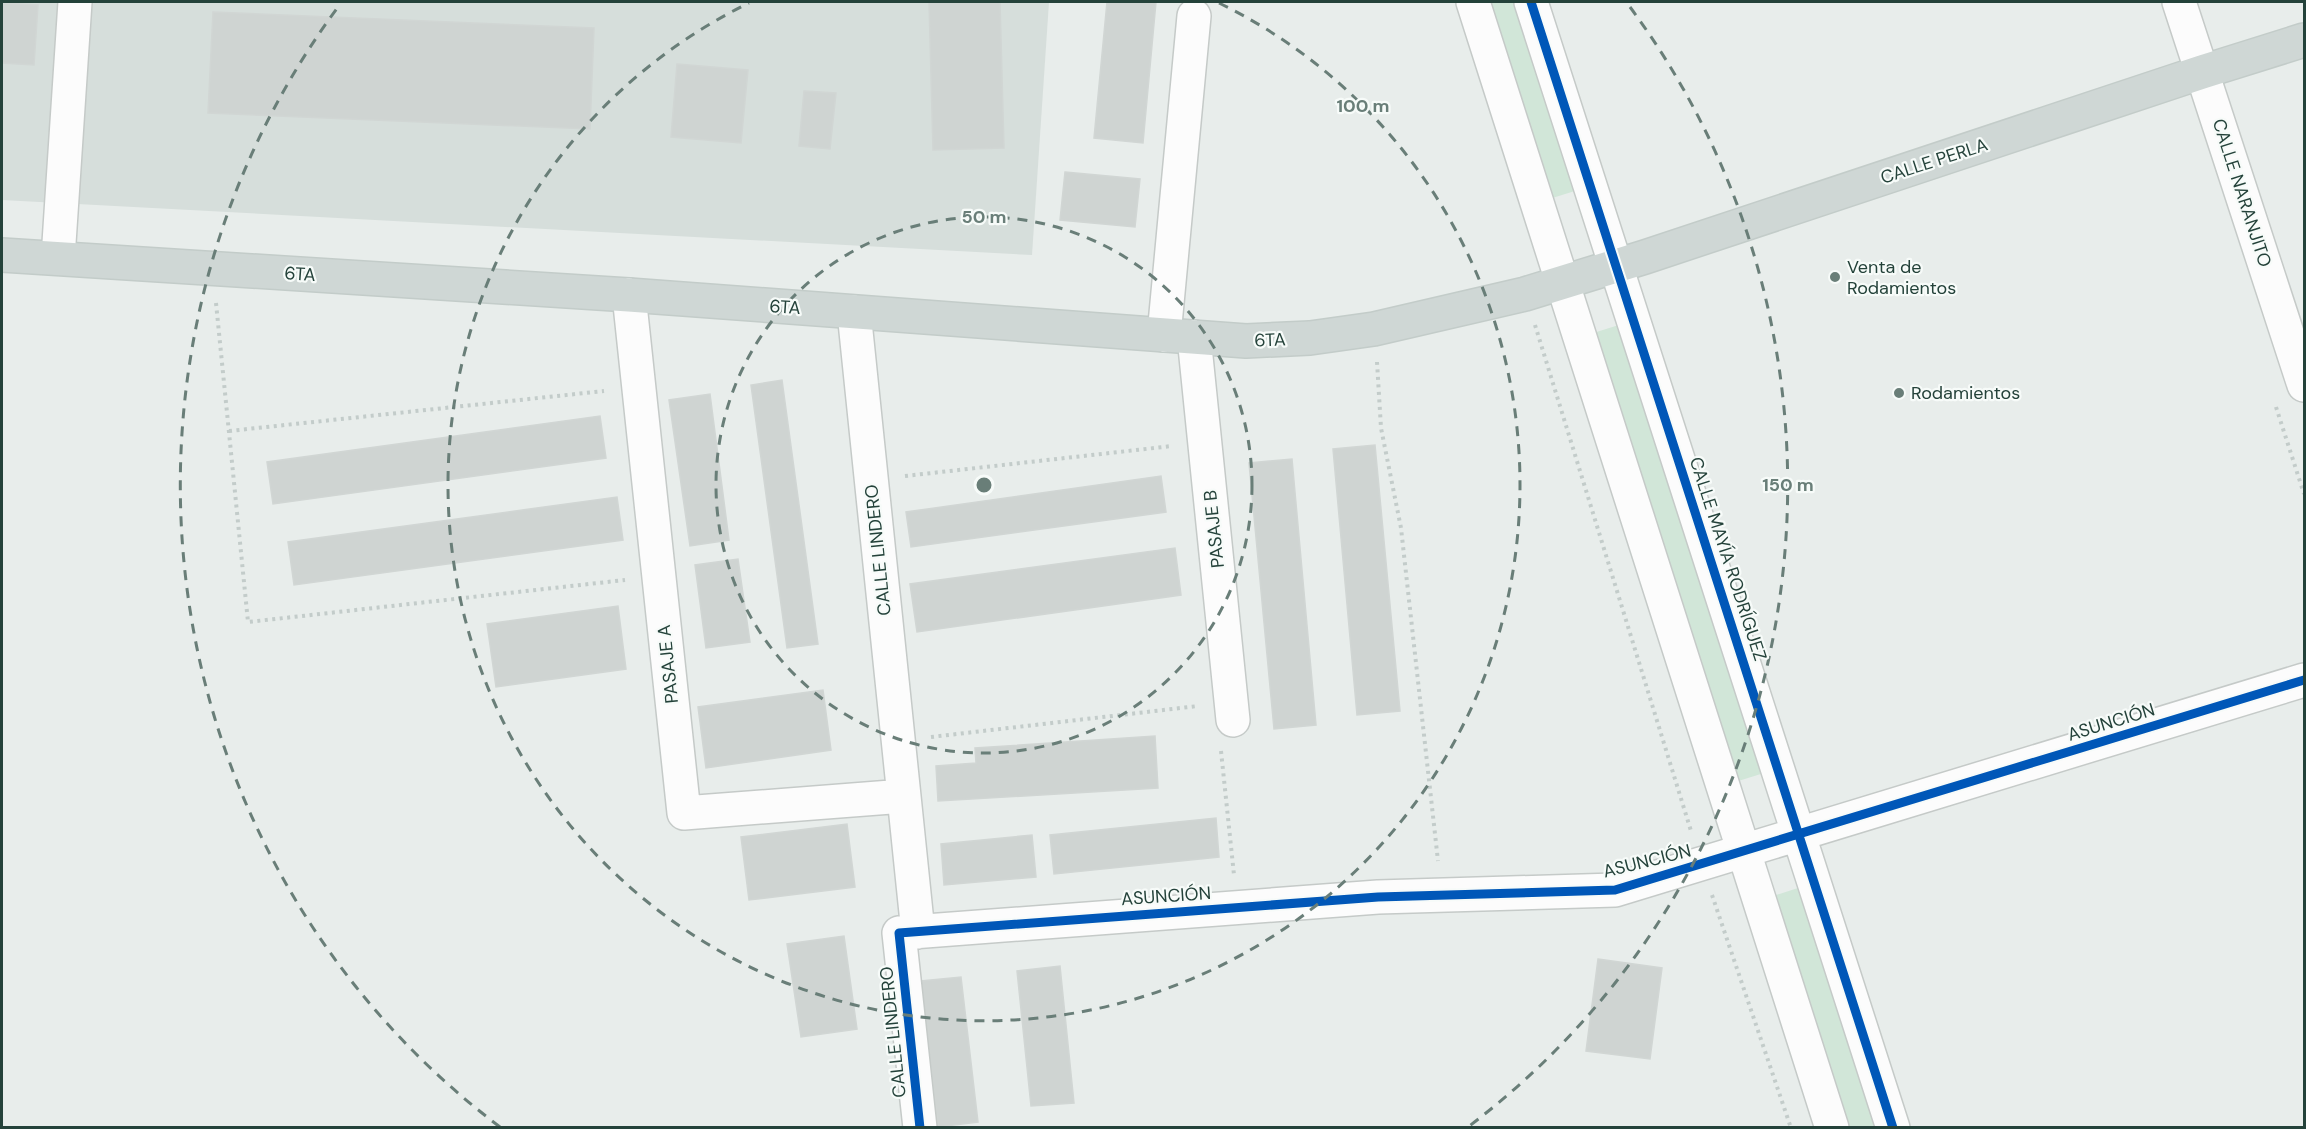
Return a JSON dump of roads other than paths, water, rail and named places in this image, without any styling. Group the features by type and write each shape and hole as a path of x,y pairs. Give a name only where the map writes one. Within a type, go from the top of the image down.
{"main road":[{"name":"CALLE PERLA","path":"1562,283 2304,40"},
{"name":"6TA","path":"2,255 628,295 1246,341 1310,338 1374,329 1525,294 1562,283"}],"street":[{"path":"58,258 75,2"},
{"path":"1473,2 1832,1128"},
{"name":"CALLE MAYÍA RODRÍGUEZ","path":"1531,2 1893,1128"},
{"name":"CALLE NARANJITO","path":"2179,2 2304,385"},
{"name":"PASAJE B","path":"1194,16 1179,336 1205,442 1232,711"},
{"name":"PASAJE A","path":"628,295 684,813 904,796"},
{"name":"CALLE LINDERO","path":"854,312 904,796 920,1128"},
{"name":"ASUNCIÓN","path":"909,932 1442,894 1616,890 2304,680"}],"place":[{"name":"Venta de Rodamientos","path":"1835,277"},
{"name":"Rodamientos","path":"1899,393"}]}
